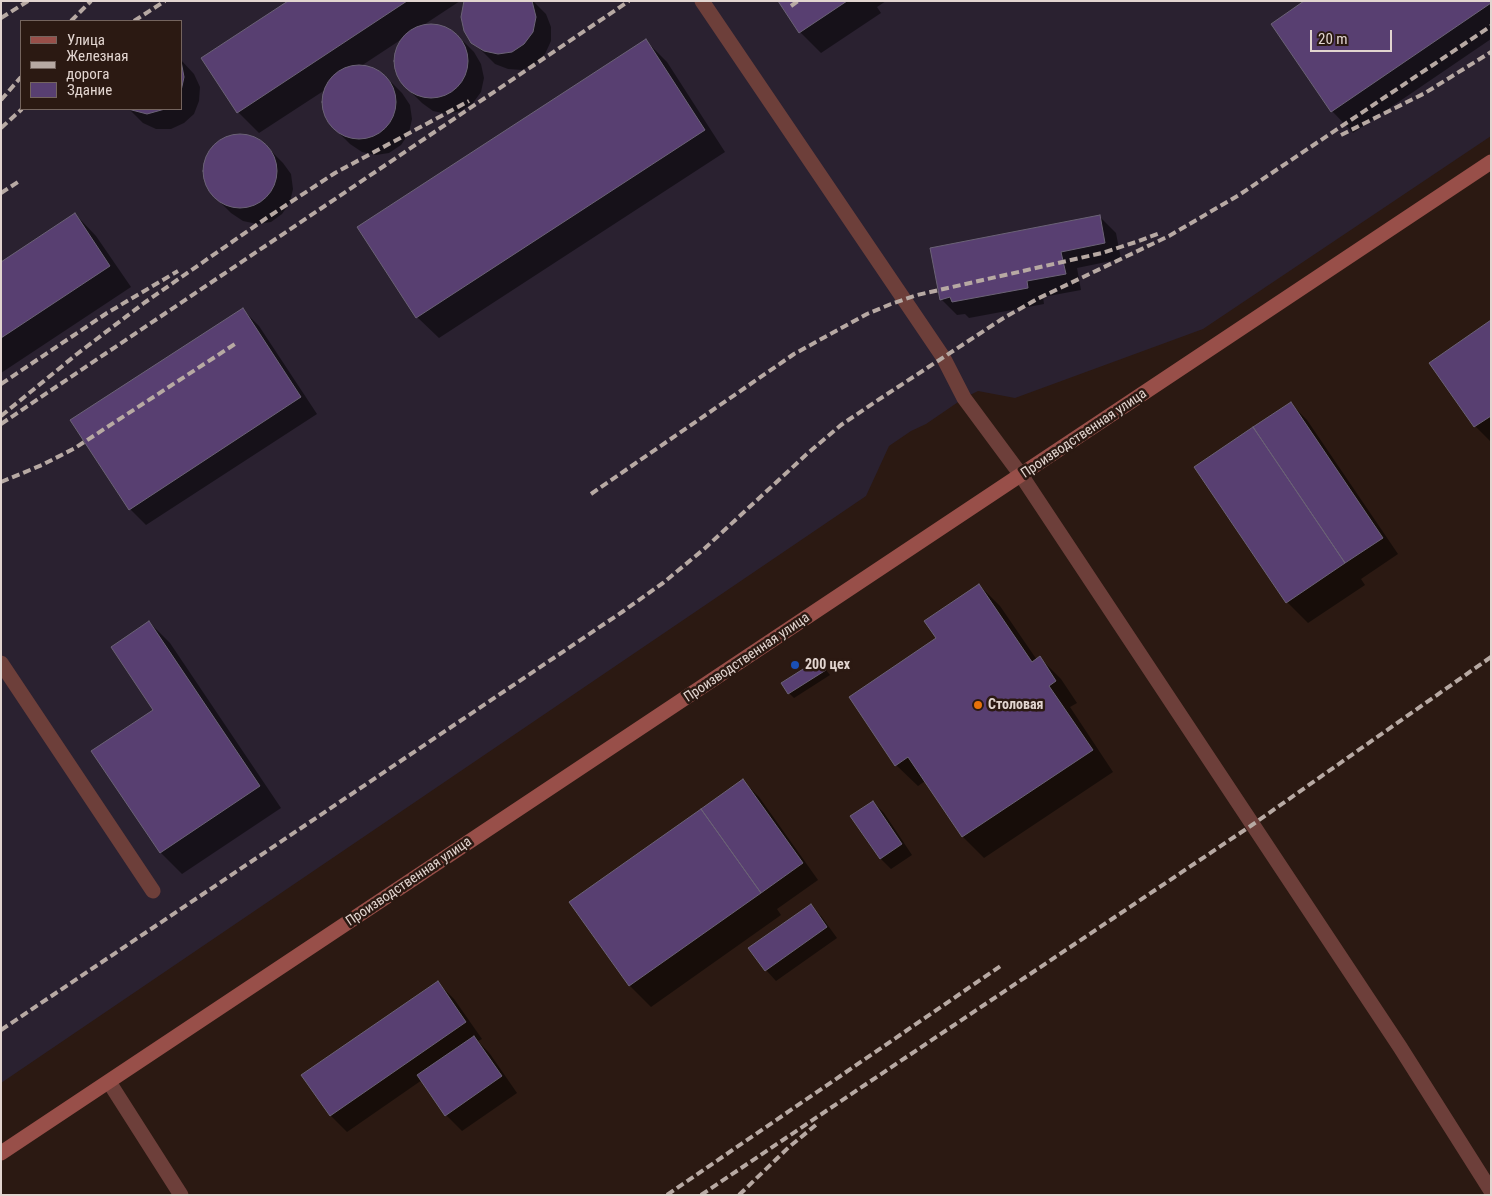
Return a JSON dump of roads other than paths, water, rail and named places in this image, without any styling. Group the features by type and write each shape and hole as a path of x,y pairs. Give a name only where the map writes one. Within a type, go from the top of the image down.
{"main road":[{"name":"Производственная улица","path":"1,1153 1491,162"}],"street":[{"path":"702,1 943,357 964,398 1021,475 1395,1039 1491,1191"},
{"path":"1,664 154,891"},
{"path":"108,1082 181,1195"}],"railway":[{"path":"1,18 28,1"},
{"path":"72,20 91,1"},
{"path":"136,20 165,1"},
{"path":"1,424 629,1"},
{"path":"791,6 798,1"},
{"path":"1,1030 663,583 704,549 808,453 841,425 875,402 1002,319 1037,299 1169,236 1239,195 1491,26"},
{"path":"1341,135 1425,93 1491,52"},
{"path":"1,100 20,78"},
{"path":"1,416 77,354 144,303 268,217 335,173 469,101"},
{"path":"1,128 21,110"},
{"path":"1,193 21,180"},
{"path":"591,494 794,354 867,314 917,295 1102,253 1160,233"},
{"path":"1,384 107,313 178,271"},
{"path":"1,482 42,465 75,448 238,342"},
{"path":"701,1195 1252,825 1491,657"},
{"path":"667,1195 1002,965"},
{"path":"739,1195 789,1147 817,1124"}],"place":[{"name":"200 цех","path":"795,665"},
{"name":"Cтоловая","path":"978,705"}]}
